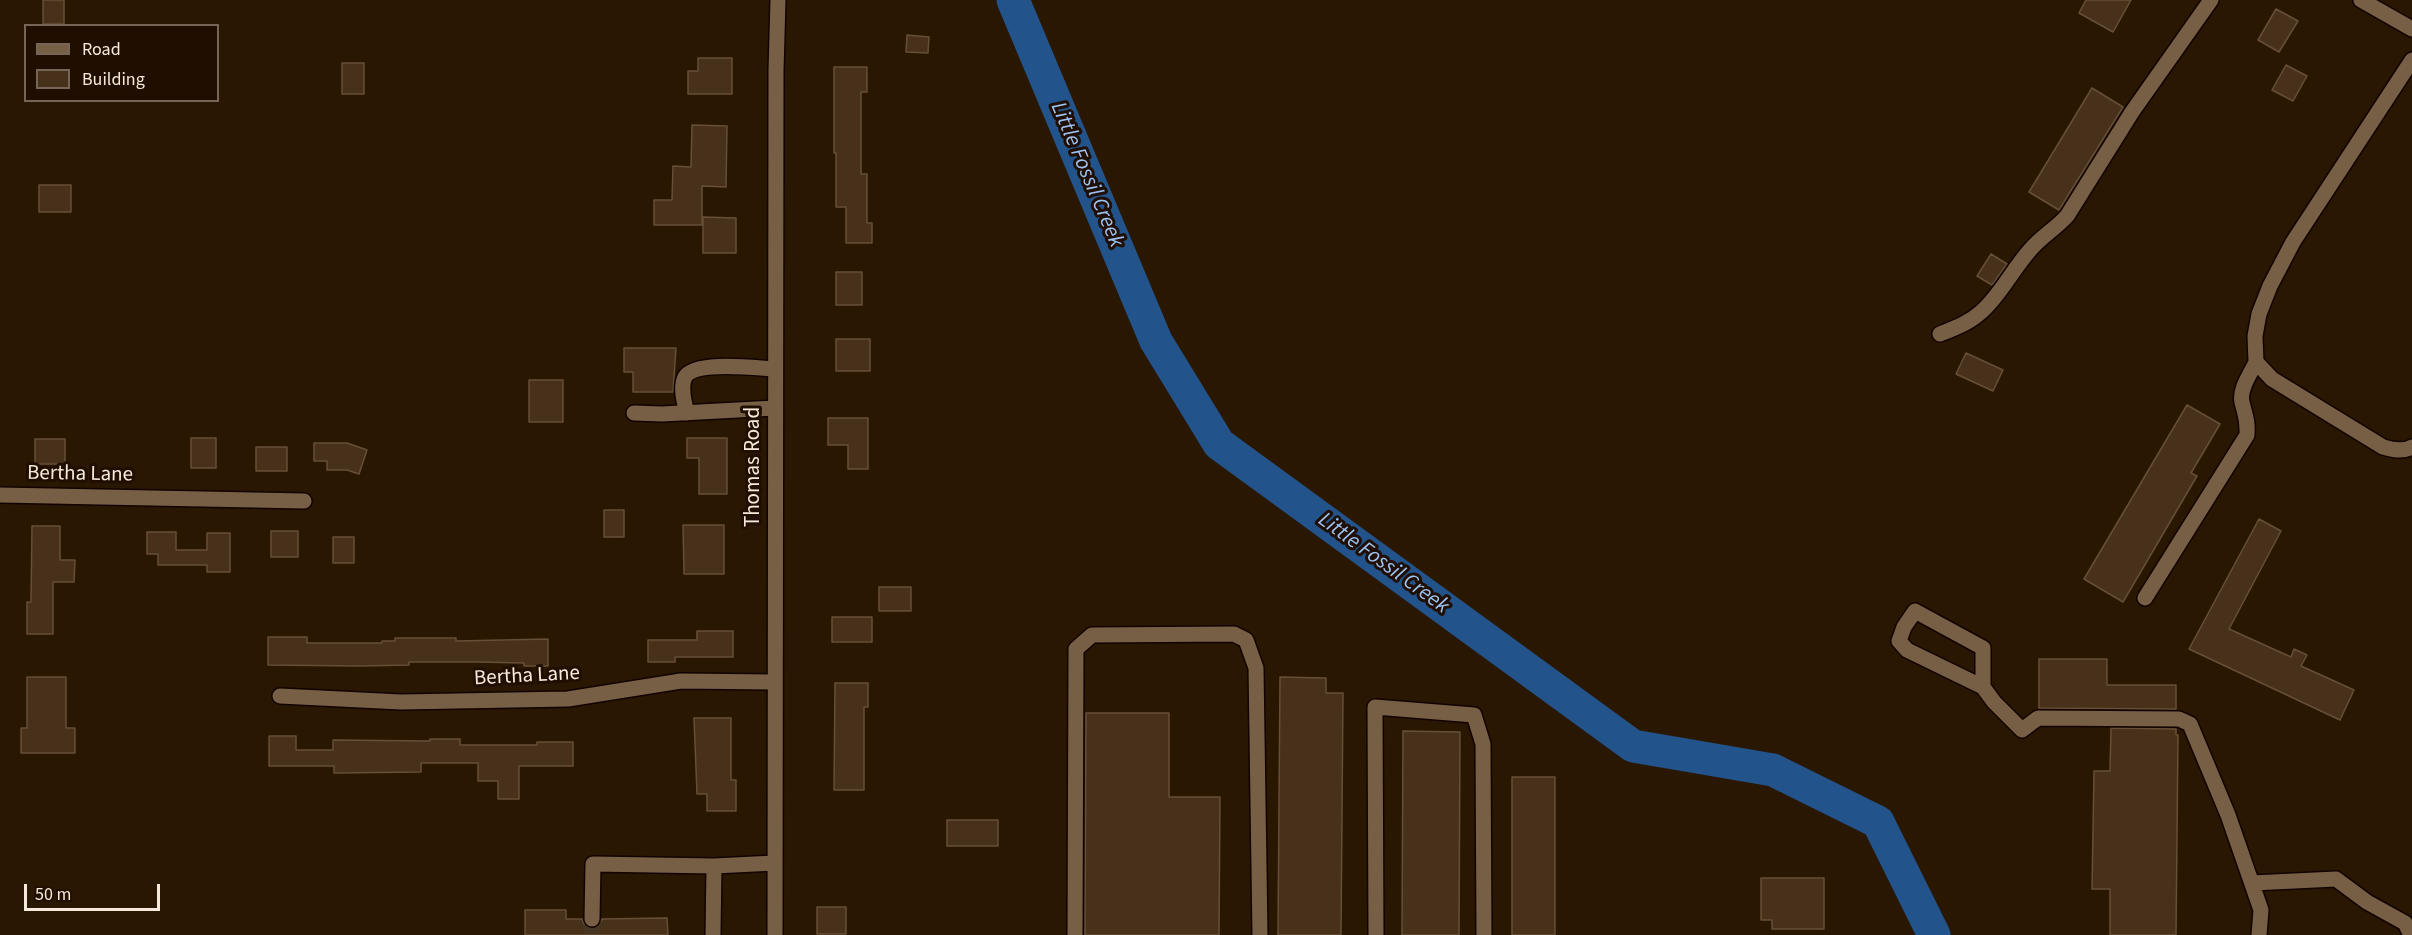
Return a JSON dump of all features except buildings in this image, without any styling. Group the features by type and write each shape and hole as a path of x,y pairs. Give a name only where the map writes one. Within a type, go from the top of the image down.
{"street":[{"name":"Thomas Road","path":"776,935 774,682 778,0"},
{"path":"1940,334 1967,323 1983,311 2040,239 2056,228 2067,216 2132,112 2211,0"},
{"path":"2361,0 2412,29"},
{"path":"2145,598 2247,435 2248,422 2241,401 2242,390 2256,362 2255,336 2259,314 2270,286 2294,242 2412,60"},
{"path":"2256,362 2272,379 2383,447 2395,450 2407,450 2412,447"},
{"path":"687,413 683,395 684,378 691,370 704,367 775,369"},
{"path":"634,413 687,413 775,408"},
{"name":"Bertha Lane","path":"0,495 304,501"},
{"path":"1983,687 1983,648 1915,611 1904,627 1899,641 1907,650 1983,687 1994,702 2022,730 2038,718 2179,719 2190,724 2228,814 2261,910 2259,935"},
{"path":"1075,935 1076,649 1092,635 1234,634 1246,640 1256,668 1260,935"},
{"name":"Bertha Lane","path":"280,696 401,702 568,699 681,681 774,682"},
{"path":"1376,935 1375,707 1474,716 1483,744 1484,935"},
{"path":"592,919 593,864 714,866 775,863"},
{"path":"713,935 714,866"},
{"path":"2252,883 2336,879 2367,902 2409,924"}],"waterway":[{"name":"Little Fossil Creek","path":"1013,0 1156,341 1219,444 1633,746 1773,770 1878,822 1934,935"}],"tunnel":[{"path":"592,919 592,935"}]}
